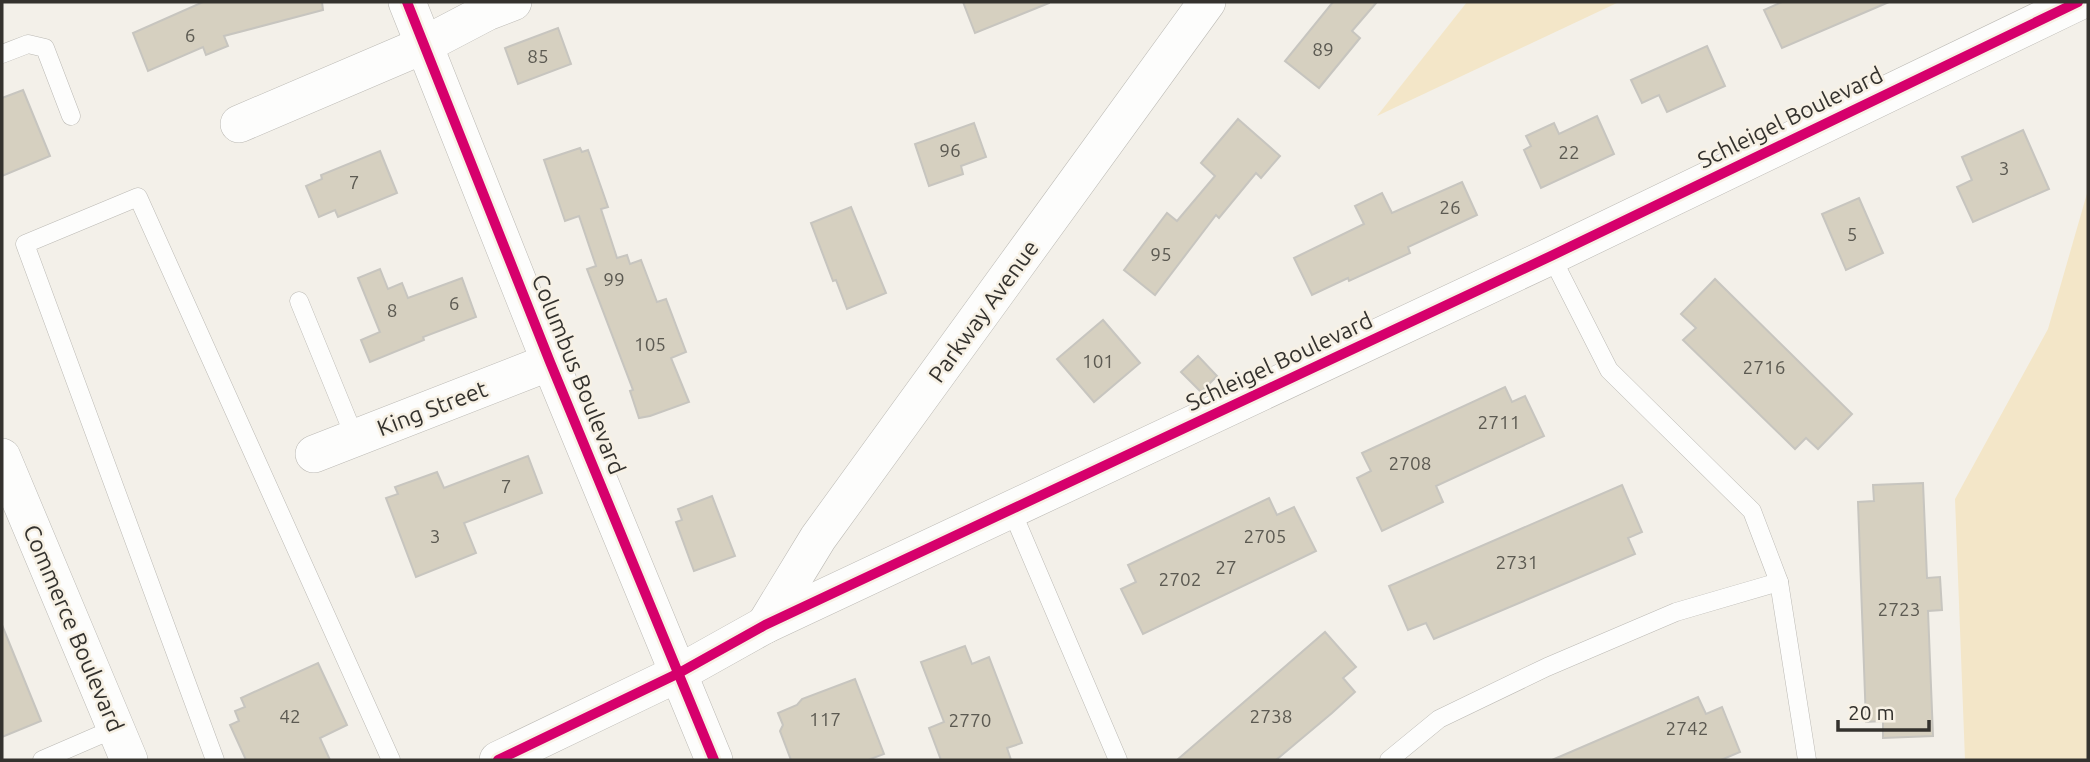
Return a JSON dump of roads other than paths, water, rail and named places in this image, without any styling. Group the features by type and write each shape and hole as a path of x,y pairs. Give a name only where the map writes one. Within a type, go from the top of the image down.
{"street":[{"name":"Columbus Boulevard","path":"407,2 714,760"},
{"path":"239,124 424,45 513,2"},
{"name":"Parkway Avenue","path":"765,625 818,538 1207,2"},
{"name":"Schleigel Boulevard","path":"498,760 679,673 765,625 1552,256 2078,2"},
{"name":"King Street","path":"314,454 551,362"},
{"name":"Commerce Boulevard","path":"2,457 123,744"}],"lane":[{"path":"2,54 28,44 45,48 71,116"},
{"path":"215,760 26,244 138,197 391,760"},
{"path":"1552,256 1609,370 1752,511 1779,582 1807,760"},
{"path":"299,301 355,439"},
{"path":"1011,509 1118,760"},
{"path":"1390,760 1439,719 1547,667 1676,612 1779,582"},
{"path":"42,760 123,744"}]}
